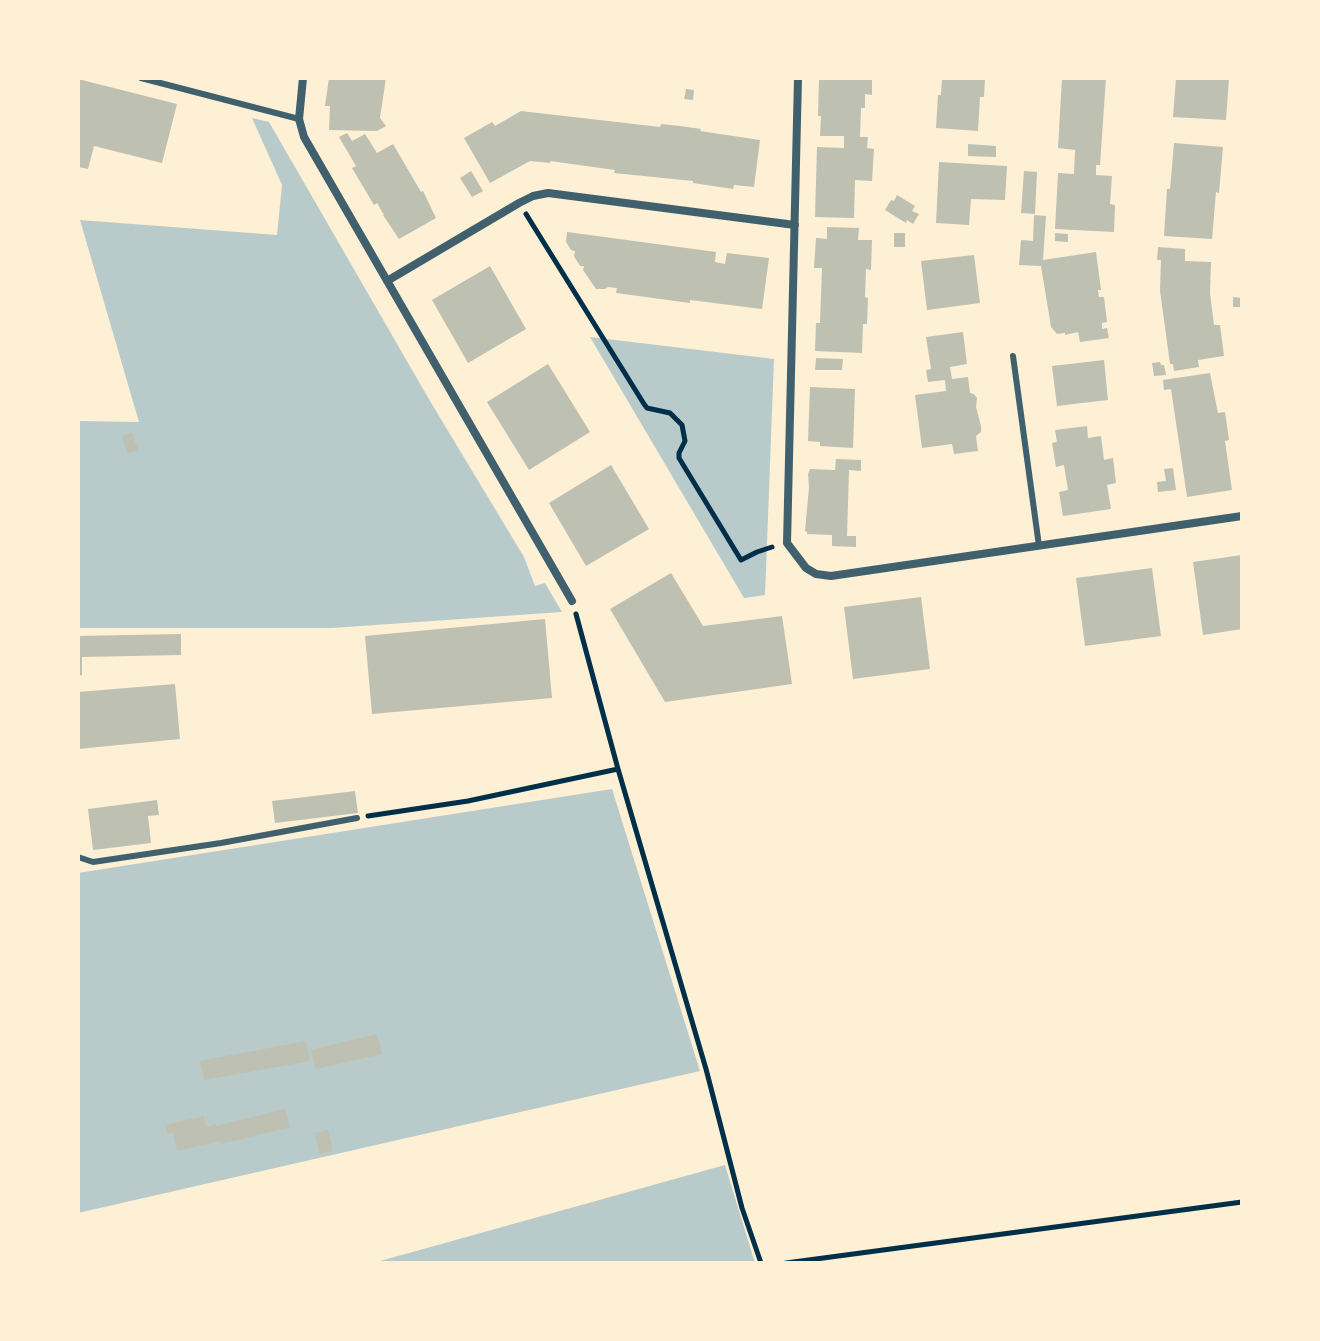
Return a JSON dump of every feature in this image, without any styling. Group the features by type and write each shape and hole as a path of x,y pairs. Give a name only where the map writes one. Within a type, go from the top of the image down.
{"street":[{"path":"303,78 299,119 304,137 572,601"},
{"path":"798,78 787,543 806,568 822,576 1242,516"},
{"path":"387,281 519,203 548,193 795,225"}],"lane":[{"path":"141,78 299,119"},
{"path":"1013,356 1039,546"},
{"path":"78,857 93,862 357,818"}],"path":[{"path":"519,203 644,404 647,408 670,413 682,425 685,441 679,458 741,560 787,543"},
{"path":"572,601 706,1069 742,1208 761,1263"},
{"path":"357,818 468,801 618,769"},
{"path":"786,1263 1242,1202"}],"shaded area":[{"path":"252,118 269,122 524,557 535,586 545,583 562,612 332,628 78,628 78,421 139,422 80,220 277,235 282,185"},
{"path":"590,337 774,359 765,595 744,598"},
{"path":"612,789 700,1071 78,1213 78,873"},
{"path":"725,1165 755,1263 373,1263"}],"building":[{"path":"329,78 386,78 380,118 386,126 377,131 329,130 330,106 325,106"},
{"path":"819,78 872,78 872,95 865,94 865,108 861,108 860,137 868,137 867,148 874,149 872,181 855,180 854,218 815,217 817,147 844,148 844,136 820,136"},
{"path":"942,78 985,78 984,97 980,97 978,131 936,128"},
{"path":"1062,78 1106,78 1100,165 1096,165 1096,175 1112,176 1110,204 1115,205 1114,232 1055,229 1058,173 1074,174 1075,150 1058,148"},
{"path":"1176,78 1229,78 1226,120 1173,117"},
{"path":"78,79 177,104 162,163 94,146 88,169 78,167"},
{"path":"686,89 694,90 693,100 684,99"},
{"path":"521,111 660,127 661,124 680,126 760,140 754,187 734,185 733,189 550,161 530,161 490,183 464,138 492,122 495,126"},
{"path":"347,133 352,141 365,134 377,153 393,144 436,218 399,239 352,168 356,166 339,137"},
{"path":"1174,143 1223,147 1212,239 1164,236"},
{"path":"968,144 996,146 996,157 968,156"},
{"path":"939,162 1007,166 1005,200 971,199 969,225 936,223"},
{"path":"471,171 483,191 472,197 460,178"},
{"path":"1024,171 1037,172 1035,214 1021,213"},
{"path":"897,195 915,206 912,211 919,214 913,224 885,210"},
{"path":"1034,215 1046,216 1043,260 1096,252 1101,290 1098,290 1099,297 1104,297 1107,322 1102,323 1102,329 1107,328 1109,338 1080,342 1078,332 1057,334 1051,327 1041,266 1019,265 1021,240 1033,241"},
{"path":"827,227 859,228 858,240 872,240 871,270 866,269 867,324 863,324 862,353 815,351 816,323 820,323 822,268 814,268 816,238 827,239"},
{"path":"567,232 716,252 715,262 725,264 727,253 769,258 762,309 616,293 617,288 596,289 583,270 584,266 580,266 574,256 575,251 566,242"},
{"path":"894,233 905,233 905,247 894,247"},
{"path":"1055,233 1068,234 1068,242 1055,241"},
{"path":"1158,247 1185,249 1185,261 1211,262 1210,293 1214,325 1220,325 1224,356 1198,360 1199,367 1174,371 1173,364 1170,364 1160,291 1161,260 1157,260"},
{"path":"974,255 980,303 927,310 921,261"},
{"path":"490,266 526,329 468,363 432,300"},
{"path":"1233,297 1242,298 1242,307 1233,307"},
{"path":"963,332 967,364 950,367 952,379 968,377 970,393 977,398 981,426 981,432 976,436 978,451 954,454 952,444 922,448 915,395 946,391 945,380 928,382 926,370 931,369 926,337"},
{"path":"816,358 843,359 842,370 815,370"},
{"path":"1104,360 1108,400 1057,406 1052,366"},
{"path":"1160,362 1166,375 1154,376 1152,363"},
{"path":"548,364 590,432 529,470 487,402"},
{"path":"1210,373 1218,413 1225,412 1229,440 1225,441 1232,490 1187,497 1171,389 1164,390 1163,380"},
{"path":"810,387 855,389 853,448 820,446 820,442 808,441"},
{"path":"1087,426 1088,438 1101,436 1104,460 1113,458 1116,483 1107,485 1111,509 1063,516 1059,492 1068,490 1064,465 1056,467 1052,443 1057,442 1055,430"},
{"path":"132,432 138,450 128,454 122,436"},
{"path":"836,459 861,460 861,471 849,470 847,536 856,536 856,547 832,546 832,535 807,534 805,531 810,469 835,470"},
{"path":"611,465 649,529 586,566 549,503"},
{"path":"1173,468 1176,490 1158,492 1157,482 1166,481 1164,469"},
{"path":"1242,555 1242,629 1203,635 1193,562"},
{"path":"1152,568 1161,636 1085,646 1076,578"},
{"path":"671,573 703,626 782,616 792,684 665,702 610,609"},
{"path":"921,597 930,669 853,679 844,607"},
{"path":"545,619 552,698 372,714 365,636"},
{"path":"181,634 181,655 82,657 82,675 78,676 78,636"},
{"path":"175,684 180,739 78,749 78,692"},
{"path":"355,791 358,813 275,823 272,801"},
{"path":"157,800 159,815 148,816 151,843 93,850 88,809"},
{"path":"377,1034 382,1054 316,1069 311,1050"},
{"path":"306,1041 310,1061 204,1080 200,1061"},
{"path":"285,1109 290,1127 177,1151 173,1133 167,1134 165,1125 204,1116 206,1127 216,1126"},
{"path":"328,1130 333,1151 320,1154 315,1133"}]}
